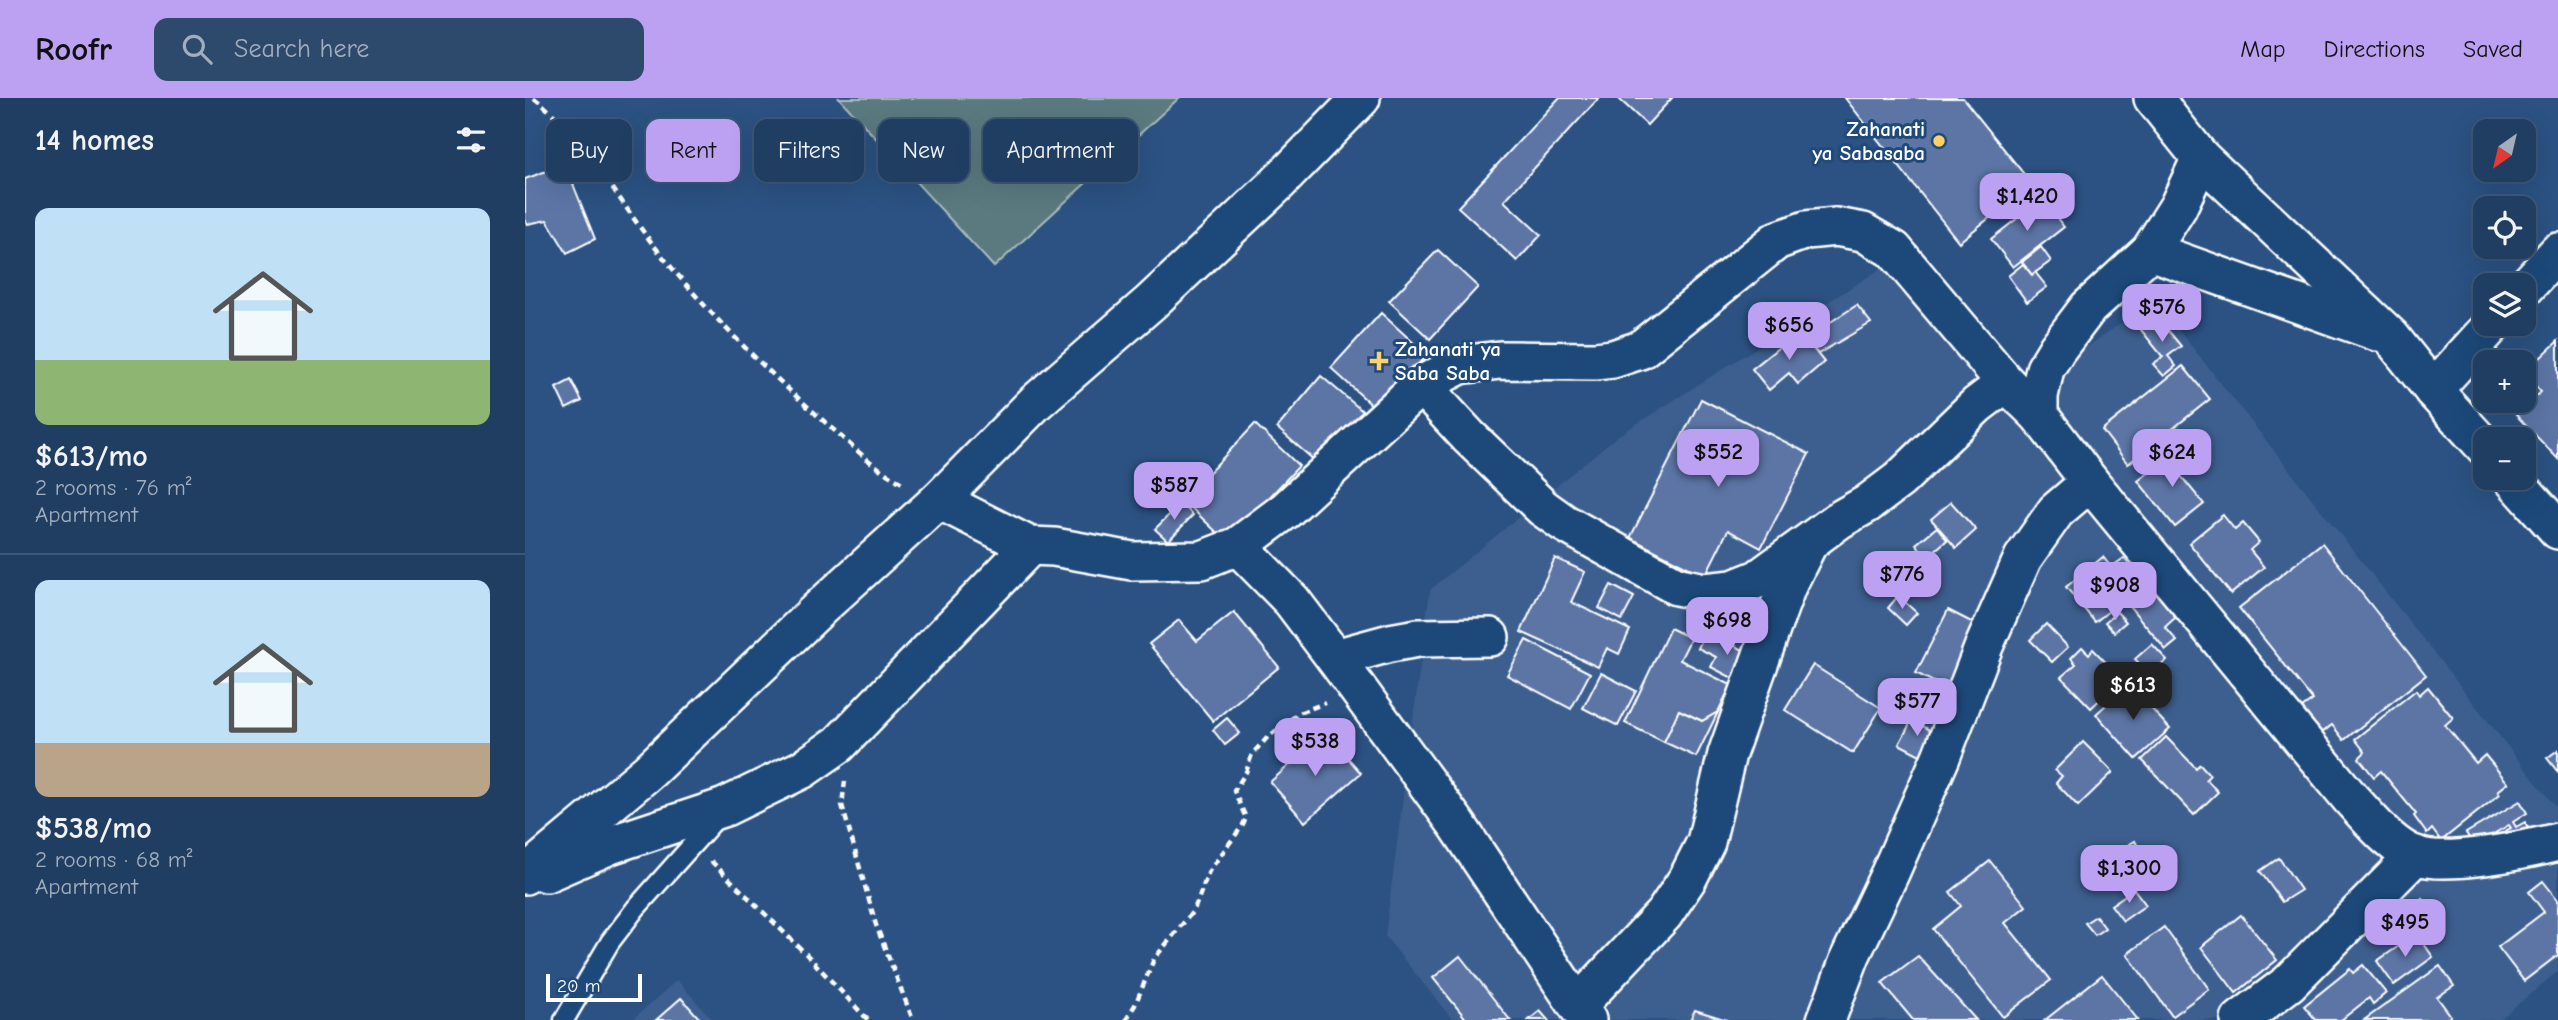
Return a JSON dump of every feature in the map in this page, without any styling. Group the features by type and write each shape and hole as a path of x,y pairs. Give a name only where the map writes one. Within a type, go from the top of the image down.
{"street":[{"path":"525,875 649,771 820,608 939,500 1036,402 1150,303 1276,185 1361,98"},
{"path":"2153,98 2201,158 2391,337 2433,390 2473,434"},
{"path":"2039,415 2039,396 2045,369 2057,349 2088,308 2150,251 2178,207 2201,158"},
{"path":"939,500 1030,546 1053,547 1132,561 1202,560 1238,546 1286,510 1422,385 1461,365 1500,360 1613,359 1640,349 1776,241 1806,230 1836,227 1863,232 1894,250 2006,383 2039,415 2351,800 2389,838 2417,855 2439,859 2512,853 2558,842"},
{"path":"2150,251 2391,337"},
{"path":"2536,276 2558,252"},
{"path":"2433,390 2482,336"},
{"path":"1422,385 1469,437 1543,508 1564,523 1676,586 1705,592 1733,589 1758,579 1899,480 1977,405 2006,383"},
{"path":"1826,1020 1851,955 1941,757 1984,646 2024,558 2056,511 2091,482"},
{"path":"2523,490 2558,530"},
{"path":"1238,546 1292,601 1335,658 1458,826 1583,1013 1664,914 1706,842 1727,754 1787,586 1809,542"},
{"path":"525,882 610,845 725,807 803,769 839,744 1030,546"},
{"path":"1335,658 1418,638 1490,637"},
{"path":"2241,1020 2289,983 2417,855"}],"lane":[{"path":"563,1020 610,942 636,908 725,807"}],"path":[{"path":"534,98 549,110 590,155 645,234 701,303 748,351 869,461 903,484 939,500"},
{"path":"1126,1020 1154,959 1194,910 1209,872 1243,825 1245,818 1234,790 1246,772 1252,754 1299,713 1314,706 1360,694"},
{"path":"850,733 842,805 876,925 913,1020"},
{"path":"693,846 806,954 868,1020"}],"shaded area":[{"path":"1885,266 2007,402 2155,300 2558,810 2558,971 2499,1020 1453,1020 1385,936 1430,590 1616,437"},
{"path":"677,980 713,1020 632,1020"}],"green space":[{"path":"839,98 1179,98 1138,135 1138,119 983,119 983,182 1087,182 994,267 916,182 969,182 969,119 878,119 878,141 864,125 864,119 858,119"}],"building":[{"path":"1559,98 1599,98 1504,201 1541,235 1517,261 1458,207"},
{"path":"1618,98 1672,98 1647,125"},
{"name":"Zahanati ya Sabasaba","path":"1845,98 1963,98 2032,184 1959,242"},
{"path":"546,171 546,182 572,182 595,239 567,253 547,220 527,224 525,179"},
{"path":"2042,199 2064,227 2013,267 1991,239"},
{"path":"2041,247 2051,261 2032,275 2022,262"},
{"path":"1438,250 1478,287 1430,339 1389,301"},
{"path":"2023,264 2032,275 2035,272 2047,287 2027,302 2008,276"},
{"path":"1857,305 1871,323 1818,354 1804,339"},
{"name":"Zahanati ya Saba Saba","path":"1381,313 1427,355 1376,409 1331,368"},
{"path":"2157,317 2181,346 2168,356 2176,366 2164,376 2153,364 2163,357 2141,330"},
{"path":"1799,331 1824,362 1798,384 1789,373 1769,390 1752,369"},
{"path":"2558,341 2558,459 2536,436 2536,427 2527,427 2516,415 2536,413 2536,397 2541,392 2536,386 2536,362"},
{"path":"2183,366 2210,399 2128,464 2102,430"},
{"path":"1321,376 1366,414 1322,467 1277,428"},
{"path":"571,380 582,401 566,409 556,388"},
{"path":"1701,399 1809,454 1761,548 1728,530 1705,576 1630,538"},
{"path":"1255,424 1299,466 1227,542 1183,500"},
{"path":"2178,450 2191,467 2180,475 2204,504 2175,527 2138,481"},
{"path":"1951,502 1976,530 1956,548 1931,519"},
{"path":"1181,503 1193,515 1168,541 1155,529"},
{"path":"2223,515 2235,530 2243,523 2259,542 2250,550 2264,567 2231,594 2189,543"},
{"path":"1937,527 1947,540 1927,557 1916,544"},
{"path":"2322,543 2426,675 2344,740 2332,725 2322,733 2302,708 2313,700 2239,608"},
{"path":"2103,557 2111,567 2124,558 2135,572 2121,583 2125,586 2109,599 2115,606 2095,622 2066,587"},
{"path":"1555,558 1585,572 1571,602 1630,630 1619,654 1607,648 1598,667 1521,632"},
{"path":"2147,583 2176,617 2165,627 2177,641 2166,650 2125,601"},
{"path":"1611,585 1634,597 1622,620 1599,608"},
{"path":"1898,596 1917,613 1906,625 1888,608"},
{"path":"1948,610 1983,628 1951,691 1916,673"},
{"path":"1234,612 1279,667 1213,721 1149,644 1179,620 1197,641"},
{"path":"2117,612 2126,622 2114,632 2105,622"},
{"path":"2046,624 2068,647 2052,662 2030,640"},
{"path":"1670,628 1691,638 1680,660 1731,685 1718,712 1702,721 1679,710 1664,742 1625,723"},
{"path":"1706,631 1755,656 1742,683 1711,667 1716,657 1698,648"},
{"path":"1526,640 1590,673 1571,709 1507,675"},
{"path":"2152,644 2167,660 2150,675 2135,659"},
{"path":"2082,647 2089,654 2093,649 2122,679 2091,708 2061,677 2076,664 2071,658"},
{"path":"1813,665 1881,708 1853,753 1785,710"},
{"path":"1601,673 1636,691 1618,726 1583,708"},
{"path":"2129,684 2170,729 2136,759 2096,714"},
{"path":"2428,687 2453,718 2445,725 2476,763 2485,755 2508,783 2498,791 2500,794 2441,841 2432,829 2427,834 2414,816 2416,814 2381,771 2374,777 2359,758 2365,752 2355,739 2416,690 2419,695"},
{"path":"1925,691 1950,706 1940,722 1916,708"},
{"path":"1679,710 1702,721 1718,712 1696,757 1664,742"},
{"path":"1227,718 1240,733 1225,745 1213,730"},
{"path":"1912,720 1935,733 1922,756 1899,744"},
{"path":"1326,733 1361,773 1305,822 1270,782"},
{"path":"2166,737 2196,768 2200,764 2210,775 2206,779 2218,792 2194,815 2142,760"},
{"path":"2083,742 2113,772 2078,806 2056,783 2062,776 2055,770"},
{"path":"2558,750 2558,772 2547,758"},
{"path":"2520,801 2527,813 2513,822 2516,827 2525,822 2530,831 2489,840 2511,828 2509,825 2474,845 2466,833"},
{"path":"2135,841 2143,855 2133,860 2125,847"},
{"path":"2279,858 2301,890 2282,902 2260,871"},
{"path":"1990,861 2026,906 2005,923 2051,980 2003,1017 1933,929 1961,906 1950,892"},
{"path":"2543,881 2558,900 2558,955 2524,981 2498,947 2544,912 2529,892"},
{"path":"2134,889 2146,905 2123,921 2111,905"},
{"path":"2422,898 2444,916 2429,935 2407,917"},
{"path":"2241,915 2277,960 2236,993 2201,947"},
{"path":"2096,916 2105,928 2095,935 2085,923"},
{"path":"2164,927 2209,989 2172,1016 2127,954"},
{"path":"2417,934 2433,957 2394,985 2377,961"},
{"path":"1460,956 1510,1020 1467,1020 1433,978"},
{"path":"1918,956 1976,1020 1913,1020 1882,983"},
{"path":"2363,965 2386,993 2373,1004 2369,998 2341,1020 2316,1020 2304,1006 2350,969 2353,973"},
{"path":"2440,966 2454,986 2437,997 2451,1016 2445,1020 2364,1020"},
{"path":"2102,975 2138,1020 2045,1020"},
{"path":"681,998 701,1020 656,1020"},
{"path":"1695,1010 1727,1020 1690,1020"},
{"path":"1540,1011 1548,1020 1529,1020"}],"place":[{"name":"Zahanati ya Sabasaba","path":"1939,141"},
{"name":"Zahanati ya Saba Saba","path":"1379,361"}]}
